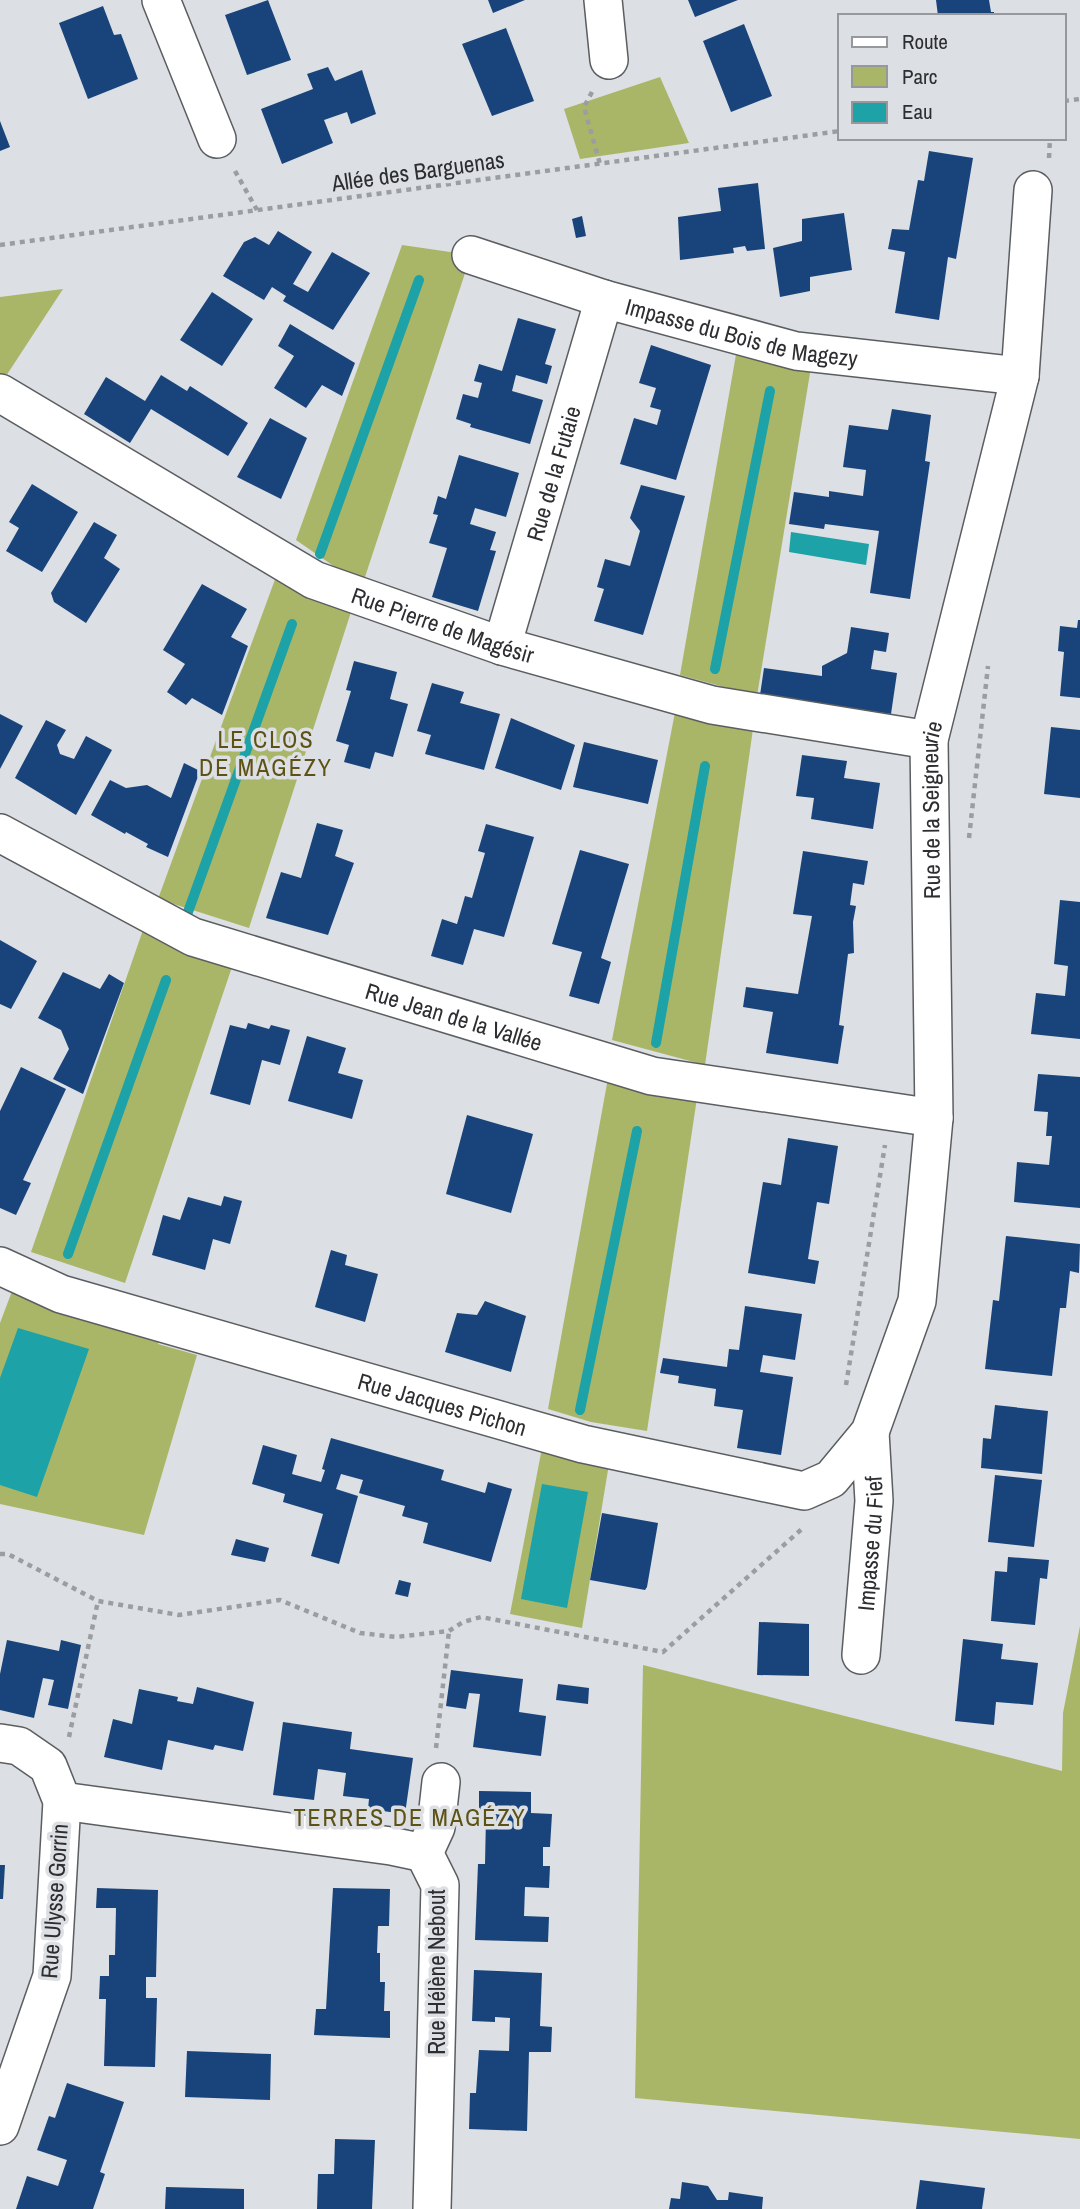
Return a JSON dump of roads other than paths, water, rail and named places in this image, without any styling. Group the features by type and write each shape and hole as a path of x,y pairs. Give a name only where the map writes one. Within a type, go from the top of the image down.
{"street":[{"path":"161,0 217,139"},
{"path":"603,0 609,60"},
{"name":"Rue de la Seigneurie","path":"870,1432 917,1301 934,1118 929,740 1020,376 1041,178"},
{"name":"Impasse du Bois de Magezy","path":"471,256 604,299 796,351 1020,376"},
{"name":"Rue de la Futaie","path":"502,646 604,299"},
{"name":"Rue Pierre de Magésir","path":"0,393 314,580 502,646 712,705 929,740"},
{"name":"Rue Jean de la Vallée","path":"0,833 193,937 652,1076 934,1118"},
{"name":"Rue Jacques Pichon","path":"0,1266 61,1294 583,1444 804,1491 831,1479 870,1432"},
{"name":"Impasse du Fief","path":"861,1655 874,1501 870,1432"},
{"name":"Rue Ulysse Gorrin","path":"0,1743 19,1746 48,1766 62,1801 52,1976 0,2126"},
{"path":"62,1801 424,1853 436,1827 442,1782"},
{"name":"Rue Hélène Nebout","path":"424,1853 440,1885 432,2209"}],"water":[{"path":"791,532 869,544 866,565 789,552"},
{"path":"18,1328 89,1349 37,1497 0,1485 0,1378"},
{"path":"542,1484 588,1492 567,1608 521,1599"}],"waterway":[{"path":"320,554 419,280"},
{"path":"715,669 770,391"},
{"path":"188,912 292,624"},
{"path":"656,1043 705,766"},
{"path":"68,1254 166,980"},
{"path":"580,1410 637,1131"}],"district":[{"name":"LE CLOS DE MAGÉZY","path":"266,753"},
{"name":"TERRES DE MAGÉZY","path":"410,1817"}]}
